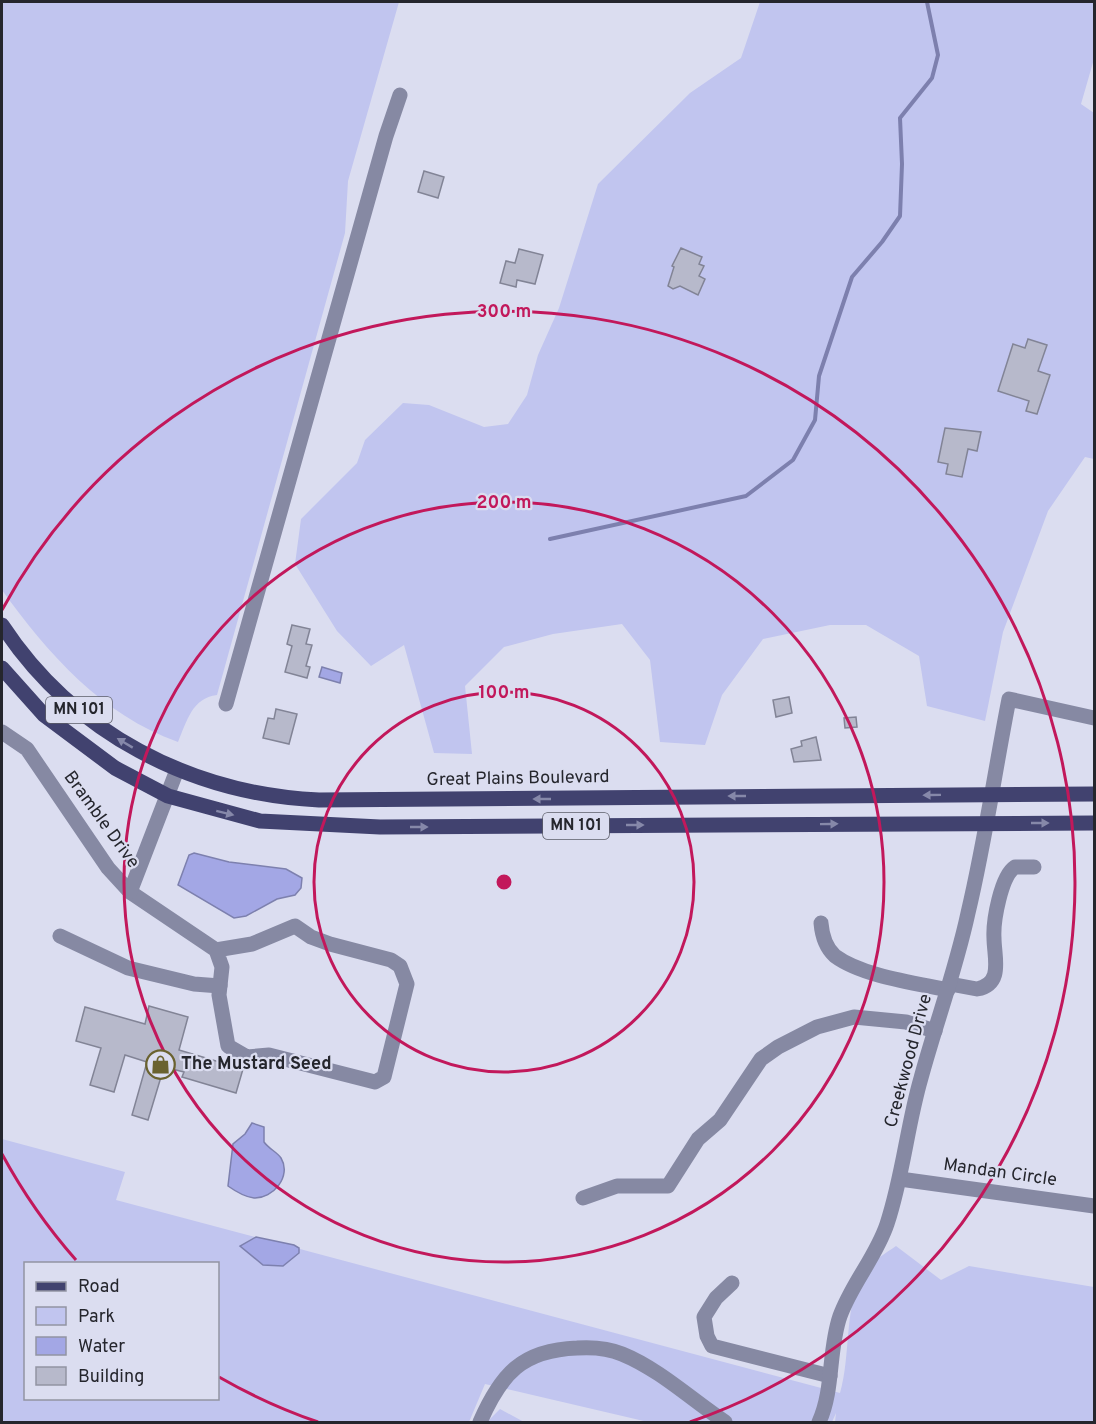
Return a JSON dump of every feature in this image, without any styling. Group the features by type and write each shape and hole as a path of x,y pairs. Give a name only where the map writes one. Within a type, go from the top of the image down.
{"main road":[{"name":"Great Plains Boulevard","path":"2,625 30,662 79,711 119,740 177,770 207,782 247,792 319,800 990,793 1095,794"},
{"name":"MN 101","path":"2,668 26,696 67,734 104,762 168,796 244,818 321,826 1095,823"}],"street":[{"path":"226,704 386,136 400,95"},
{"name":"Creekwood Drive","path":"819,1422 827,1404 839,1320 848,1296 878,1248 900,1179 920,1080 949,987 968,913 1009,699 1095,718"},
{"name":"Bramble Drive","path":"2,732 27,748 108,868 130,892 177,770"},
{"path":"821,922 823,939 835,955 843,960 886,976 949,987 977,989 992,981 997,968 995,923 1006,876 1015,867 1034,867"},
{"path":"130,892 216,950 222,967 219,995 228,1046 247,1057 269,1055 375,1082 384,1077 407,984 400,966 391,960 311,937 295,926 252,944 216,950"},
{"path":"60,936 128,968 194,984 220,986"},
{"path":"583,1198 617,1186 668,1186 698,1138 720,1120 761,1059 778,1047 817,1027 854,1017 864,1017 906,1022 935,1031"},
{"name":"Mandan Circle","path":"900,1179 1095,1206"},
{"path":"732,1284 716,1298 704,1317 712,1346 830,1376"},
{"path":"480,1422 493,1392 527,1358 563,1348 596,1347 622,1354 725,1422"}],"green space":[{"path":"2,2 399,2 348,181 345,233 217,695 209,697 196,706 178,742 125,716 79,680 38,637 2,590"},
{"path":"760,2 1094,2 1094,59 1081,104 1094,113 1094,459 1085,457 1048,511 1003,632 985,721 927,706 919,656 866,625 830,625 763,639 722,695 705,745 660,742 650,660 622,624 553,634 504,647 465,686 472,754 434,753 404,645 371,666 337,631 295,564 301,519 357,463 365,440 403,403 429,405 484,427 508,424 527,395 538,355 559,308 598,184 690,93 741,58"},
{"path":"2,1139 125,1172 116,1200 840,1393 846,1363 850,1315 857,1286 869,1266 896,1246 941,1280 969,1266 1094,1287 1094,1422 835,1422 836,1413 832,1422 648,1422 485,1384 469,1422 2,1422"},
{"path":"500,1409 524,1422 487,1422"}],"water":[{"path":"322,667 342,673 340,683 319,677"},
{"path":"194,853 229,862 286,869 302,878 301,888 295,895 277,899 246,916 234,918 178,885 189,855"},
{"path":"252,1123 264,1127 264,1142 281,1158 284,1165 282,1179 274,1191 254,1198 228,1186 233,1144 245,1134"},
{"path":"256,1237 294,1245 299,1248 299,1253 283,1266 263,1265 240,1246"}],"building":[{"path":"424,171 444,177 438,198 418,192"},
{"path":"681,248 702,257 699,264 704,266 699,276 705,279 698,295 680,286 673,289 668,286 674,267 672,266"},
{"path":"519,249 543,255 535,284 517,280 516,287 500,283 506,261 515,263"},
{"path":"1028,339 1047,345 1038,371 1050,375 1037,414 1026,411 1029,401 998,391 1013,344 1025,348"},
{"path":"945,428 981,432 977,451 968,449 962,477 946,474 948,464 938,462"},
{"path":"292,625 310,629 306,644 312,645 306,666 310,667 307,678 285,672 292,646 287,644"},
{"path":"789,697 792,713 776,717 773,700"},
{"path":"276,709 297,714 289,744 263,738 268,718 274,719"},
{"path":"856,717 857,727 845,728 844,718"},
{"path":"816,737 821,760 794,762 791,749 802,746 801,741"},
{"name":"The Mustard Seed","path":"149,1006 188,1017 179,1050 243,1069 236,1093 182,1077 184,1072 164,1067 148,1120 132,1115 147,1062 125,1055 114,1092 90,1085 101,1048 76,1041 85,1007 145,1024"}],"waterway":[{"path":"550,539 746,496 793,460 815,420 819,376 852,277 882,242 900,216 902,164 900,118 932,78 938,55 927,2"}],"place":[{"name":"The Mustard Seed","path":"160,1064"}]}
